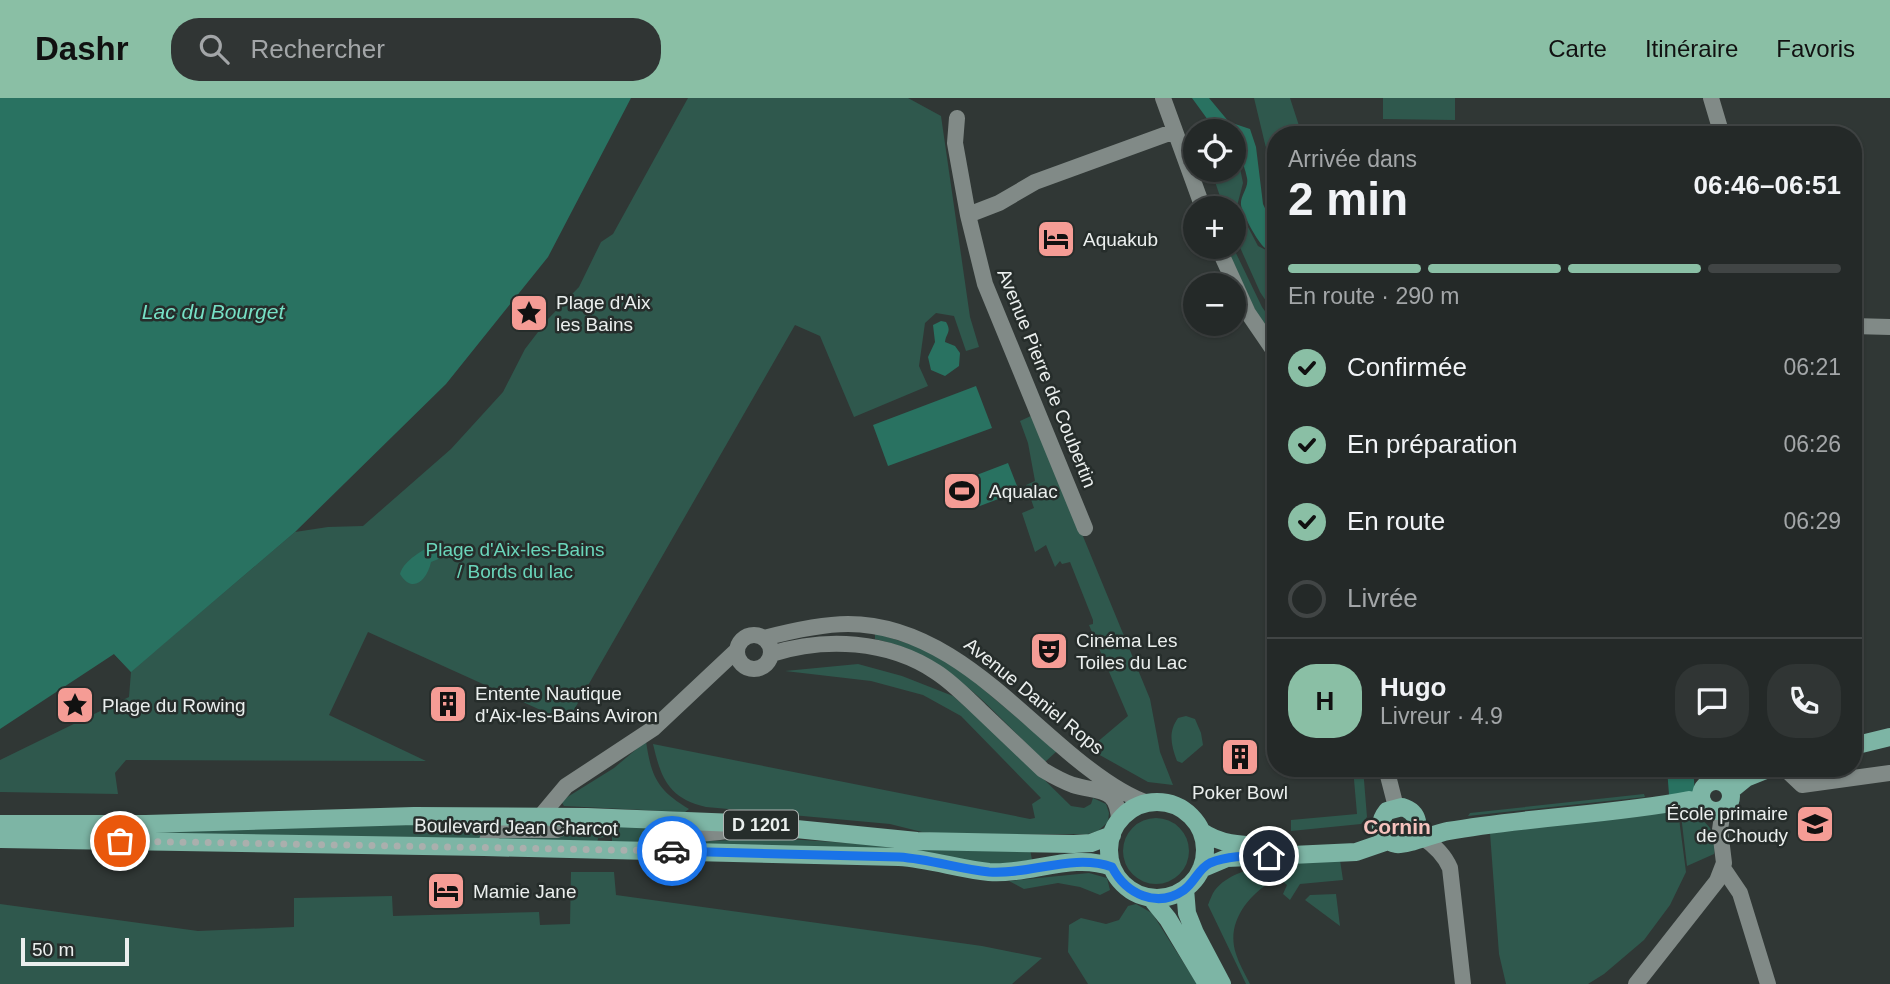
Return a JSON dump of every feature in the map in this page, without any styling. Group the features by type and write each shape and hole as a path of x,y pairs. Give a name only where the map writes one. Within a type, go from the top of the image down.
{"main road":[{"path":"1862,744 1890,737"},
{"path":"1384,833 1399,845 1449,831 1712,793 1748,777"},
{"path":"1384,833 1358,841 1269,846 1228,843 1201,831 1180,808 1170,804 1148,803 1137,807 1116,828 1110,856 1112,867 1126,887 1151,898 1163,898 1185,889 1201,869 1227,858 1356,852 1384,833 1387,811 1396,807 1408,808 1416,817 1449,831"},
{"name":"Boulevard Jean Charcot","path":"0,824 146,824 414,816 587,817 758,825 917,841 1074,844 1091,843 1116,828"},
{"path":"1416,817 1416,839"},
{"path":"1201,831 1204,844 1201,869"},
{"name":"Boulevard Jean Charcot","path":"0,839 899,857 920,858 990,872 1013,872 1083,862 1112,867"},
{"path":"1185,889 1187,914 1222,984"},
{"path":"1151,898 1168,919 1207,984"}],"street":[{"path":"1163,98 1199,196"},
{"path":"1711,98 1720,126"},
{"name":"Avenue Pierre de Coubertin","path":"957,118 956,142 968,215 985,284 1085,528"},
{"path":"968,215 999,203 1035,182 1175,131"},
{"path":"1223,259 1248,313 1267,341"},
{"path":"1862,326 1890,327"},
{"name":"Avenue Daniel Rops","path":"764,638 828,625 848,624 891,630 930,644 970,668 1080,763 1137,799 1148,803"},
{"path":"540,817 566,786 654,728 737,650 740,642 748,636 764,638 770,645 771,654 763,667 749,669 738,660 737,650"},
{"path":"771,654 794,647 842,643 870,646 906,656 949,681 1043,770 1059,780 1108,793 1116,801 1116,828"},
{"path":"1862,777 1890,773"},
{"path":"1389,777 1396,807"},
{"path":"1794,777 1802,785 1861,777"},
{"path":"1712,793 1724,865 1741,893 1768,984"},
{"path":"484,847 489,836 498,830 557,830 587,817"},
{"path":"646,851 650,843 658,838 677,834 732,831 758,825"},
{"path":"1416,839 1432,844 1446,859 1450,868 1464,984"},
{"path":"1636,984 1714,884 1724,865"}],"green space":[{"name":"Plage d'Aix-les-Bains / Bords du lac","path":"688,98 908,98 941,116 970,317 979,347 966,351 954,316 936,313 925,323 919,366 928,386 854,417 820,336 795,325 567,722 368,632 329,715 426,761 126,760 115,773 118,794 0,792 0,760 129,697 131,672 114,654 155,651 295,532 363,526 451,449 503,392 525,349 548,319 579,287 601,242 613,234"},
{"path":"1254,98 1290,98 1299,126 1267,126 1267,152"},
{"path":"1383,98 1455,98 1455,120 1383,119"},
{"path":"1215,182 1243,182 1240,196 1220,196"},
{"path":"1246,223 1258,246 1267,250 1267,302 1245,259"},
{"path":"1232,259 1239,259 1246,273 1238,273"},
{"path":"1246,274 1267,314 1267,328 1246,290"},
{"path":"1033,415 1150,699 1160,752 1173,785 1148,782 1089,749 1128,716 1089,625 1093,624 1093,620 1070,562 1062,564 1060,561 1055,567 1046,545 1035,552 1022,513 1034,508 1026,485 1035,481 1028,443 1020,421"},
{"path":"875,633 941,654 1057,751 1045,762 988,705 947,671 901,647 875,639"},
{"path":"858,664 902,676 953,696 1013,749 1071,806 1084,808 1091,804 1093,798 1106,804 1108,822 1098,831 1088,834 922,832 890,824 706,807 683,798 663,777 653,744 1035,818 1032,804 1041,798 961,716 923,695 871,681 785,671"},
{"path":"1186,716 1195,719 1203,745 1182,763 1177,761 1172,734 1178,718"},
{"path":"646,741 650,764 657,781 669,795 689,809 685,812 564,806 561,801 614,768"},
{"path":"1354,777 1364,777 1367,817 1361,824 1291,831 1291,820 1357,814"},
{"path":"1644,794 1645,797 1468,816 1470,813"},
{"path":"1678,811 1686,872 1670,905 1644,940 1588,984 1506,984 1499,954 1490,833"},
{"path":"1681,815 1703,821 1715,838 1714,854 1687,866"},
{"path":"1156,818 1169,820 1184,833 1189,851 1187,864 1174,879 1156,884 1143,882 1128,869 1123,851 1125,838 1138,823"},
{"path":"544,822 480,842 150,837 150,830"},
{"path":"606,825 606,837 598,838 597,844 498,843 504,835"},
{"path":"619,826 665,828 645,837 639,845 612,845 612,832 619,832"},
{"path":"772,838 894,846 1030,849 1032,860 1007,866 658,846 669,839 712,841"},
{"path":"1340,860 1343,880 1300,884 1290,900 1283,894 1287,885 1278,878 1258,891 1242,909 1233,942 1237,958 1250,984 1246,984 1208,905 1215,890 1239,873 1256,868 1292,862"},
{"path":"571,872 614,872 616,895 982,946 1042,958 1012,984 0,984 0,904 198,931 294,927 294,898 392,896 393,916 539,912 540,925 570,924"},
{"path":"1089,873 1107,878 1110,890 1100,895 1080,887 1058,883 1024,889 1009,881"},
{"path":"1336,894 1340,926 1305,900 1310,895"},
{"path":"1136,904 1152,913 1197,984 1088,984 1068,952 1069,925 1081,918 1106,924 1119,920 1128,906"}],"water":[{"name":"Lac du Bourget","path":"0,98 631,98 548,257 446,384 295,532 131,672 114,654 0,729"},
{"path":"1192,98 1209,98 1226,119 1207,119"},
{"path":"1246,128 1250,129 1256,147 1263,204 1267,213 1267,248 1262,245 1246,217 1246,196 1243,196 1247,178"},
{"path":"946,322 949,328 945,342 955,346 960,353 959,366 945,376 931,370 928,357 935,342 933,325"},
{"path":"976,386 992,428 888,466 873,425"},
{"path":"1008,463 1019,491 972,509 961,481"},
{"path":"436,543 442,544 446,556 431,562 426,575 418,583 405,580 400,574 405,564"}],"waterway":[{"path":"1681,777 1682,794"}],"way so far":[{"path":"120,841 672,851"}],"place":[{"name":"Aquakub","path":"1056,239"},
{"name":"Plage d'Aix les Bains","path":"529,313"},
{"name":"Aqualac","path":"962,491"},
{"name":"Cinéma Les Toiles du Lac","path":"1049,651"},
{"name":"Entente Nautique d'Aix-les-Bains Aviron","path":"448,704"},
{"name":"Plage du Rowing","path":"75,705"},
{"name":"Poker Bowl","path":"1240,757"},
{"name":"École primaire de Choudy","path":"1815,824"},
{"name":"Mamie Jane","path":"446,891"}],"district":[{"name":"Cornin","path":"1397,826"}],"route":[{"path":"672,851 920,858 990,872 1013,872 1090,862 1112,867 1124,884 1151,898 1175,895 1185,889 1201,869 1210,863 1227,858 1269,856"}]}
